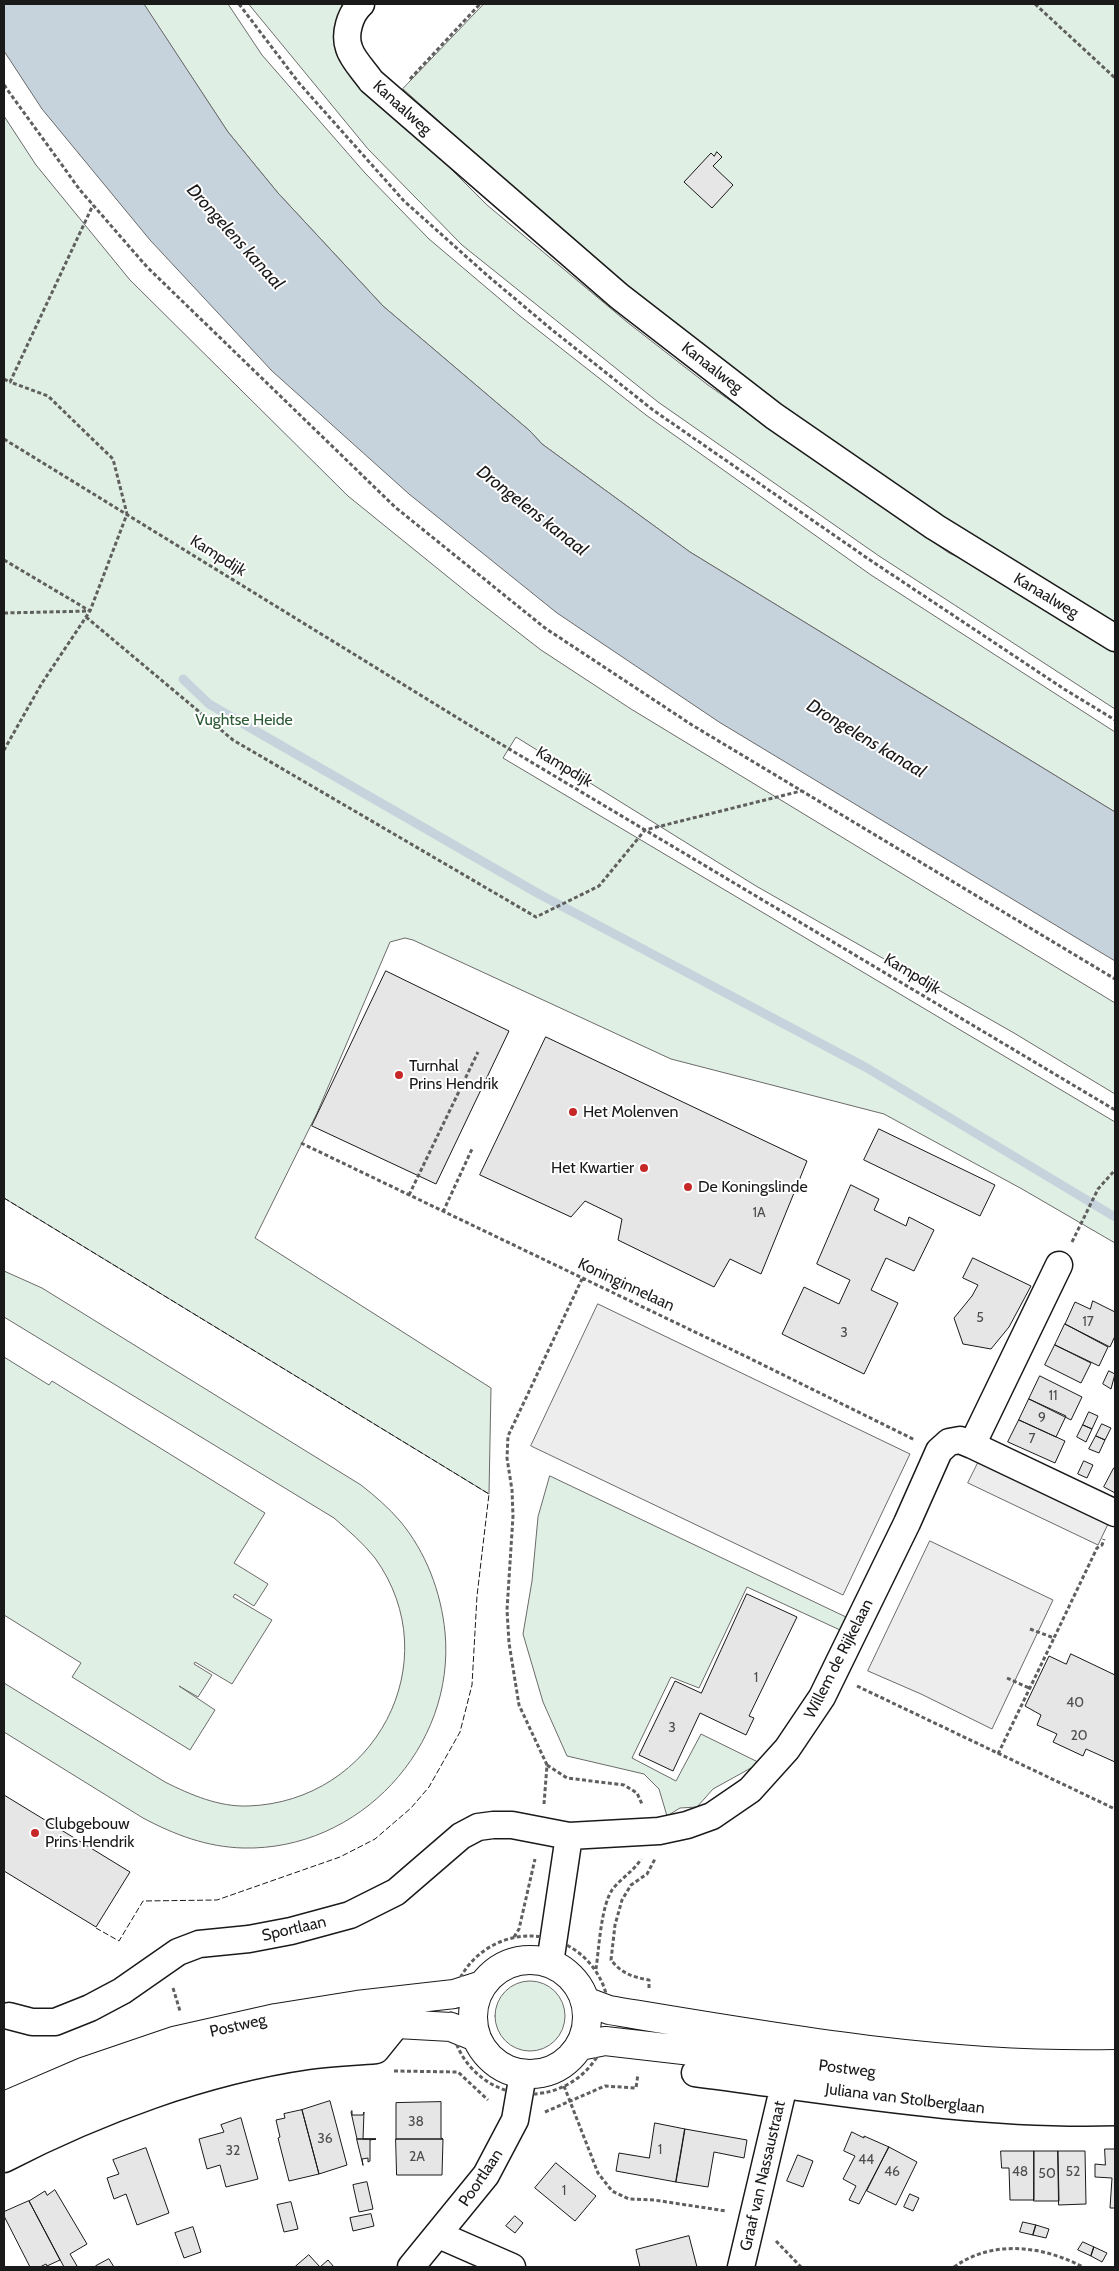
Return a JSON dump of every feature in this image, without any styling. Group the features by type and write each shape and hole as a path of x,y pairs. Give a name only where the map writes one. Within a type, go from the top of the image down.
{"street":[{"name":"Kanaalweg","path":"360,4 356,8 348,28 349,49 371,81 619,296 774,416 935,527 1115,638"},
{"path":"972,1445 1060,1265"},
{"path":"939,1451 949,1442 960,1440 1115,1513"},
{"name":"Willem de Rijkelaan","path":"569,1836 674,1829 712,1816 750,1790 770,1769 805,1724 834,1675 939,1451"},
{"name":"Sportlaan","path":"9,2016 32,2022 55,2022 90,2008 114,1995 178,1952 199,1944 249,1939 290,1931 350,1915 396,1892 461,1836 478,1827 493,1825 512,1826 569,1836"},
{"path":"550,1963 569,1836"},
{"path":"519,1960 535,1960 550,1963 560,1968 575,1982 585,2000 587,2024 580,2046 569,2059 555,2069 539,2074 522,2074 508,2070 494,2062 483,2051 476,2037 472,2020 474,2002 482,1985 492,1974 505,1965 519,1960"},
{"name":"Postweg","path":"4,2106 83,2072 174,2041 276,2018 357,2005 454,1994 482,1985"},
{"name":"Postweg","path":"585,2000 609,2010 796,2042 956,2059 1048,2066 1115,2064"},
{"path":"4,2159 97,2116 200,2081 308,2056 376,2050 397,2024"},
{"name":"Postweg","path":"4,2131 88,2093 178,2062 277,2039 397,2024 451,2027 476,2037"},
{"name":"Postweg","path":"580,2046 605,2041 952,2081 1046,2088 1115,2086"},
{"name":"Juliana van Stolberglaan","path":"696,2073 1017,2111 1115,2112"},
{"name":"Poortlaan","path":"411,2267 486,2175 515,2120 522,2074"},
{"name":"Graaf van Nassaustraat","path":"741,2267 753,2224 784,2084"},
{"path":"439,2235 512,2267"}],"path":[{"path":"239,4 299,83 404,201 551,329 669,421 870,560 1064,689 1115,720"},
{"path":"391,100 480,4"},
{"path":"1035,4 1115,78"},
{"path":"4,85 93,205 147,267 394,507 545,628 692,725 1115,979"},
{"path":"10,382 93,205"},
{"path":"4,379 48,396 113,459 127,514 90,610 42,683 4,750"},
{"name":"Kampdijk","path":"4,439 474,728 1115,1110"},
{"path":"4,560 90,610"},
{"path":"4,613 90,610"},
{"path":"86,617 233,740 536,917 600,886 645,830 801,791"},
{"path":"409,1196 478,1052"},
{"name":"Koninginnelaan","path":"301,1143 939,1451"},
{"path":"443,1212 472,1149"},
{"path":"1081,1227 1098,1189 1115,1170"},
{"path":"547,1765 519,1705 508,1643 507,1610 513,1516 512,1490 506,1458 508,1436 582,1279"},
{"path":"998,1754 1097,1548 1102,1545 1115,1513"},
{"path":"1030,1628 1054,1638"},
{"path":"834,1675 1115,1809"},
{"path":"1007,1678 1029,1688"},
{"path":"564,2086 598,2173 612,2191 629,2199 654,2200 725,2210 737,2214 773,2237 801,2267"},
{"path":"954,2267 998,2248 1033,2249 1053,2253 1083,2267"}],"green space":[{"path":"144,4 228,4 262,55 365,173 429,239 520,316 646,415 871,575 1115,732 1115,812 690,552 542,444 530,431 383,306 278,193 228,132"},
{"path":"249,4 351,4 340,44 404,122 487,205 627,322 708,385 949,553 1115,653 1115,709 879,556 658,402 462,245 368,149"},
{"path":"484,4 1115,4 1115,623 854,462 662,315 469,152 441,123 403,89"},
{"name":"Vughtse Heide","path":"4,116 36,165 130,280 348,496 474,598 541,650 631,709 1115,1003 1115,1094 1014,1033 756,886 516,737 503,758 1115,1122 1115,1243 1022,1189 884,1114 671,1059 413,940 405,938 390,942 317,1113 255,1238 491,1388 489,1494 4,1198"},
{"path":"4,1271 42,1288 361,1485 391,1511 409,1533 425,1559 440,1602 445,1632 444,1674 434,1715 417,1752 392,1784 361,1811 325,1832 285,1844 243,1848 204,1843 179,1835 143,1818 4,1732 4,1683 165,1782 195,1796 237,1806 248,1806 293,1798 332,1780 363,1753 387,1720 401,1681 405,1640 396,1598 375,1558 350,1532 334,1518 4,1317"},
{"path":"4,1357 49,1385 52,1381 265,1513 234,1563 268,1584 254,1606 235,1594 233,1597 272,1620 232,1684 195,1662 194,1664 212,1675 198,1697 179,1686 215,1710 190,1750 72,1677 81,1663 4,1615"},
{"path":"550,1476 846,1617 840,1630 747,1587 699,1688 671,1677 632,1758 676,1781 701,1734 760,1763 713,1789 697,1807 680,1808 667,1816 659,1789 644,1774 567,1756 543,1702 523,1634 532,1581 538,1517"},
{"path":"530,1981 549,1987 559,1997 565,2016 559,2035 549,2045 530,2051 511,2045 501,2035 495,2016 501,1997 511,1987"}],"shaded area":[{"path":"598,1304 910,1454 843,1595 531,1446"},
{"path":"980,1459 1109,1522 1098,1545 968,1483"},
{"path":"930,1541 1053,1600 992,1729 921,1694 868,1671"}],"water":[{"name":"Drongelens kanaal","path":"4,4 144,4 228,132 278,193 383,306 530,431 542,444 690,552 1115,812 1115,961 719,722 557,613 409,494 272,371 150,240 42,109 4,51"}],"building":[{"path":"717,152 722,157 713,166 733,185 712,208 684,182 711,153 714,156"},
{"path":"386,971 509,1031 436,1184 312,1126"},
{"name":"Het Kwartier","path":"546,1037 807,1161 761,1274 730,1259 714,1287 618,1240 622,1219 585,1201 571,1217 480,1175"},
{"path":"879,1129 995,1185 980,1216 864,1160"},
{"path":"851,1185 879,1199 874,1210 906,1226 909,1217 934,1230 914,1271 886,1258 871,1290 898,1303 864,1374 782,1334 804,1287 839,1304 850,1280 817,1264"},
{"path":"973,1258 1031,1286 1009,1327 991,1349 963,1344 954,1318 972,1296 978,1285 963,1278"},
{"path":"1093,1301 1115,1312 1115,1336 1110,1347 1065,1324 1075,1302 1090,1309"},
{"path":"1065,1324 1108,1347 1099,1366 1055,1345"},
{"path":"1055,1345 1091,1363 1081,1383 1045,1365"},
{"path":"1109,1371 1115,1374 1111,1389 1103,1384"},
{"path":"1040,1376 1082,1397 1071,1420 1029,1399"},
{"path":"1029,1399 1066,1416 1056,1437 1019,1420"},
{"path":"1089,1412 1098,1416 1092,1429 1083,1425"},
{"path":"1019,1420 1065,1441 1055,1463 1008,1442"},
{"path":"1102,1424 1111,1428 1105,1440 1096,1436"},
{"path":"1083,1425 1092,1429 1086,1442 1077,1437"},
{"path":"1096,1436 1105,1440 1099,1453 1089,1449"},
{"path":"1084,1461 1093,1465 1087,1478 1078,1474"},
{"path":"1115,1468 1115,1493 1104,1487"},
{"path":"747,1594 797,1617 749,1716 754,1718 746,1735 700,1713 673,1771 639,1755 675,1681 701,1693"},
{"path":"1071,1654 1115,1675 1115,1762 1086,1749 1083,1756 1053,1742 1057,1734 1037,1725 1041,1715 1025,1706 1049,1656 1066,1664"},
{"name":"Clubgebouw Prins Hendrik","path":"4,1795 130,1872 96,1927 4,1871"},
{"path":"330,2101 347,2165 319,2174 302,2110"},
{"path":"441,2102 441,2138 443,2139 396,2139 396,2103"},
{"path":"302,2110 319,2174 289,2181 278,2138 280,2137 276,2120 285,2118 284,2114"},
{"path":"351,2112 352,2115 363,2115 364,2112 363,2139 357,2139"},
{"path":"241,2118 258,2179 226,2187 220,2165 207,2169 199,2139 224,2132 221,2125"},
{"path":"655,2123 685,2129 676,2182 616,2171 619,2153 649,2158"},
{"path":"685,2129 747,2140 744,2158 714,2152 708,2187 676,2182"},
{"path":"852,2132 889,2147 859,2204 849,2200 856,2186 843,2179 855,2156 844,2151"},
{"path":"357,2139 376,2139 370,2140 370,2161 368,2162 368,2158 362,2159 363,2165"},
{"path":"396,2139 443,2139 442,2175 397,2175"},
{"path":"889,2147 917,2162 896,2205 867,2191"},
{"path":"146,2148 169,2213 137,2225 126,2194 114,2199 107,2178 119,2174 113,2160"},
{"path":"1105,2149 1115,2149 1115,2208 1110,2208 1112,2178 1095,2177 1095,2164 1105,2165"},
{"path":"1001,2151 1034,2151 1034,2200 1010,2200 1009,2168 1002,2168"},
{"path":"1034,2151 1058,2151 1059,2201 1034,2201"},
{"path":"1058,2151 1085,2151 1086,2204 1059,2205"},
{"path":"798,2155 813,2161 803,2187 787,2181"},
{"path":"556,2163 596,2196 575,2221 535,2188"},
{"path":"367,2182 373,2209 359,2212 353,2185"},
{"path":"55,2190 87,2244 70,2254 77,2266 74,2267 64,2267 29,2201 45,2191 47,2195"},
{"path":"910,2194 919,2198 913,2211 904,2207"},
{"path":"29,2201 60,2260 47,2266 46,2264 40,2267 30,2267 4,2216 4,2212"},
{"path":"291,2202 298,2229 284,2232 277,2205"},
{"path":"371,2214 374,2226 353,2231 350,2218"},
{"path":"515,2216 523,2223 515,2233 506,2226"},
{"path":"1023,2222 1036,2225 1033,2235 1020,2232"},
{"path":"1036,2225 1049,2229 1046,2238 1033,2235"},
{"path":"193,2227 201,2252 184,2258 175,2233"},
{"path":"689,2236 697,2267 640,2267 636,2250"},
{"path":"1083,2242 1094,2247 1091,2256 1078,2250"},
{"path":"1094,2247 1107,2253 1102,2262 1091,2256"},
{"path":"309,2255 320,2267 295,2267"},
{"path":"109,2259 114,2267 96,2266"},
{"path":"328,2260 334,2267 320,2267"}],"waterway":[{"path":"183,679 209,704 539,894 867,1068 1115,1217"}],"fence":[{"path":"4,1198 489,1494 477,1596 472,1685 460,1732 429,1787 411,1808 375,1839 340,1857 217,1900 143,1901 119,1941 96,1928"}],"place":[{"name":"Turnhal Prins Hendrik","path":"399,1075"},
{"name":"Het Molenven","path":"573,1112"},
{"name":"Het Kwartier","path":"644,1168"},
{"name":"De Koningslinde","path":"688,1187"},
{"name":"Clubgebouw Prins Hendrik","path":"35,1833"}]}
